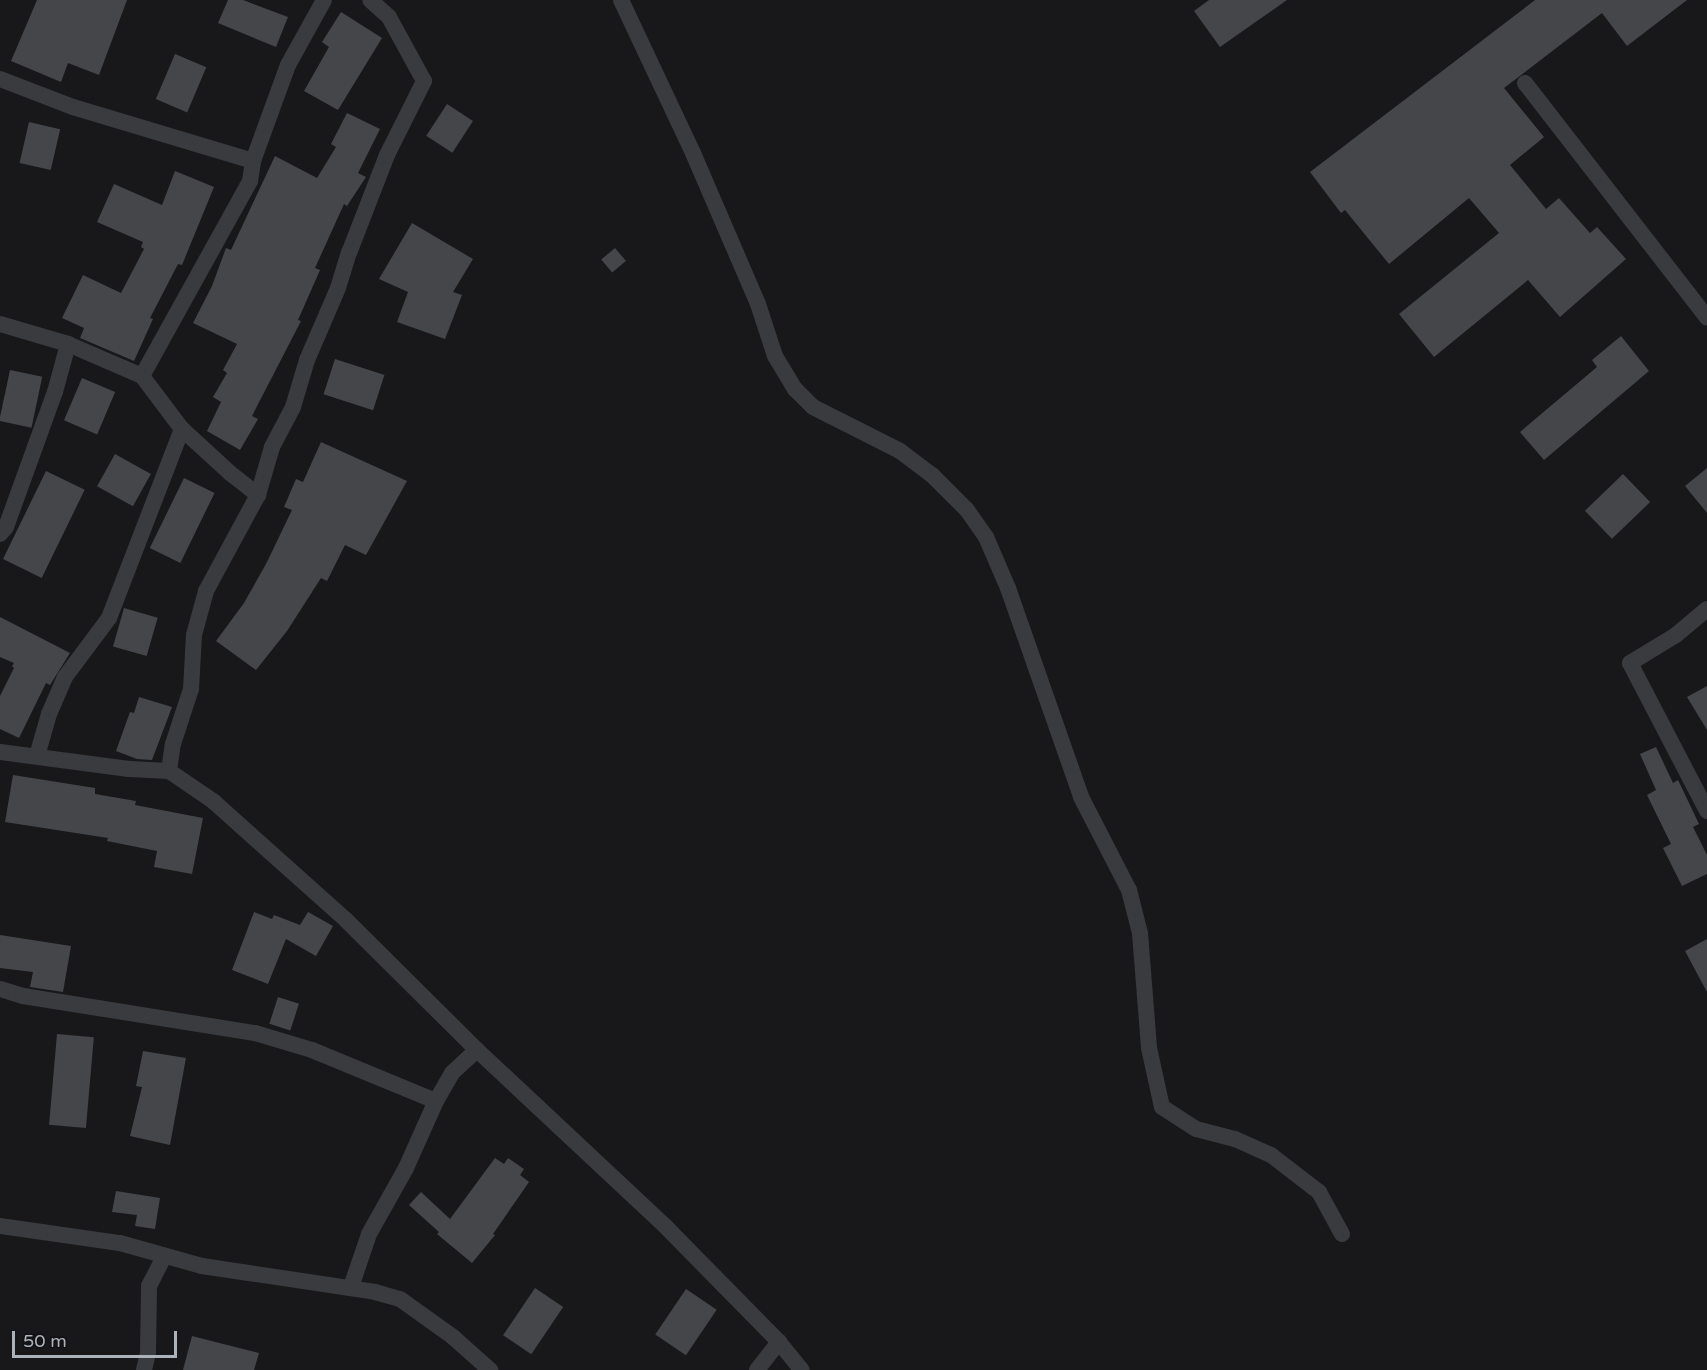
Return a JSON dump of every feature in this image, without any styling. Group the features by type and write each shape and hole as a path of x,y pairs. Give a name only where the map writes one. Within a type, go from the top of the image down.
{"street":[{"path":"142,376 250,181 253,161 288,65 324,0"},
{"path":"170,771 173,744 191,689 194,635 206,591 258,495 273,447 293,407 307,360 339,288 349,253 387,155 424,81 389,17 370,0"},
{"path":"621,0 693,153 758,304 775,356 795,389 813,407 900,450 932,475 967,510 986,537 1008,588 1081,797 1129,890 1140,933 1149,1048 1162,1107 1196,1129 1235,1139 1270,1155 1320,1192 1342,1234"},
{"path":"0,79 73,107 253,161"},
{"path":"1525,84 1707,318"},
{"path":"0,324 68,344 142,376 182,429 258,495"},
{"path":"0,534 6,527 55,392 68,344"},
{"path":"38,756 49,714 65,677 108,618 182,429"},
{"path":"1707,609 1676,636 1630,663 1707,811"},
{"path":"0,752 129,769 170,771 213,801 346,920 477,1050 668,1228 779,1342 802,1370"},
{"path":"0,989 23,996 255,1033 312,1050 436,1101"},
{"path":"351,1287 369,1234 406,1168 436,1101 452,1073 477,1050"},
{"path":"0,1226 120,1243 202,1266 351,1287 400,1299 453,1337 490,1370"},
{"path":"144,1370 148,1352 149,1286 164,1256"},
{"path":"757,1370 779,1342"}],"building":[{"path":"37,0 127,0 99,75 68,63 61,82 11,61"},
{"path":"228,0 243,0 288,17 276,47 218,23"},
{"path":"1209,0 1287,0 1220,47 1194,11"},
{"path":"1535,0 1687,0 1627,46 1602,13 1504,88 1544,137 1510,165 1546,209 1559,198 1590,233 1597,227 1626,259 1560,317 1528,280 1434,357 1399,314 1499,233 1469,198 1389,264 1345,210 1341,213 1310,172"},
{"path":"341,12 382,38 338,110 304,91 329,47 322,42"},
{"path":"175,54 206,67 187,112 156,99"},
{"path":"447,104 473,121 452,153 426,136"},
{"path":"347,113 380,129 358,173 366,177 347,206 344,204 315,268 320,270 298,320 301,321 252,416 258,419 240,450 207,431 221,402 213,397 227,373 223,370 237,344 193,323 212,286 226,248 231,250 275,156 317,178 336,147 331,144"},
{"path":"29,122 60,129 51,170 20,163"},
{"path":"175,171 214,187 182,265 178,264 150,318 153,319 134,361 80,338 84,328 62,318 83,275 121,293 144,249 141,247 143,242 97,222 114,184 162,205"},
{"path":"412,223 473,259 453,292 462,295 445,339 397,322 408,292 379,279"},
{"path":"615,248 626,261 612,273 601,260"},
{"path":"1621,336 1649,371 1544,460 1520,432 1597,367 1592,360"},
{"path":"335,359 384,375 373,410 324,394"},
{"path":"10,370 42,377 31,428 0,421"},
{"path":"82,378 115,392 97,434 64,420"},
{"path":"321,442 407,481 366,555 345,545 327,581 321,578 287,631 256,670 216,641 244,603 266,564 292,510 284,507 296,479 303,482"},
{"path":"115,454 151,474 133,506 97,486"},
{"path":"1707,468 1707,513 1685,486"},
{"path":"46,471 85,490 42,578 3,559"},
{"path":"1623,474 1650,502 1612,539 1585,511"},
{"path":"184,478 215,493 180,563 150,548"},
{"path":"124,608 158,618 147,656 113,646"},
{"path":"0,617 70,653 50,685 46,683 19,738 0,729 0,696 14,668 12,666 14,663 0,657"},
{"path":"1707,686 1707,730 1687,697"},
{"path":"139,697 172,707 152,760 137,759 116,751 130,712 134,713"},
{"path":"1656,747 1673,783 1678,780 1699,824 1693,827 1707,855 1707,874 1682,886 1663,848 1671,844 1647,795 1656,790 1640,754"},
{"path":"13,775 95,788 95,794 136,801 135,805 203,818 192,874 154,867 157,851 107,841 108,838 5,822"},
{"path":"254,912 272,919 274,915 300,925 308,912 333,926 316,956 286,939 268,984 232,970"},
{"path":"0,935 71,946 63,992 30,987 33,972 0,968"},
{"path":"1707,939 1707,992 1685,951"},
{"path":"278,997 299,1004 290,1030 269,1024"},
{"path":"57,1034 94,1037 86,1128 49,1125"},
{"path":"143,1051 186,1058 170,1145 130,1136 142,1087 136,1086"},
{"path":"495,1158 504,1164 508,1158 524,1169 520,1175 529,1182 493,1234 495,1235 472,1263 437,1234 439,1232 409,1205 421,1192 450,1219"},
{"path":"116,1191 160,1198 155,1229 135,1226 137,1215 112,1212"},
{"path":"535,1288 563,1307 531,1354 503,1335"},
{"path":"686,1289 717,1310 686,1355 655,1335"},
{"path":"192,1336 259,1353 254,1370 183,1370"}]}
